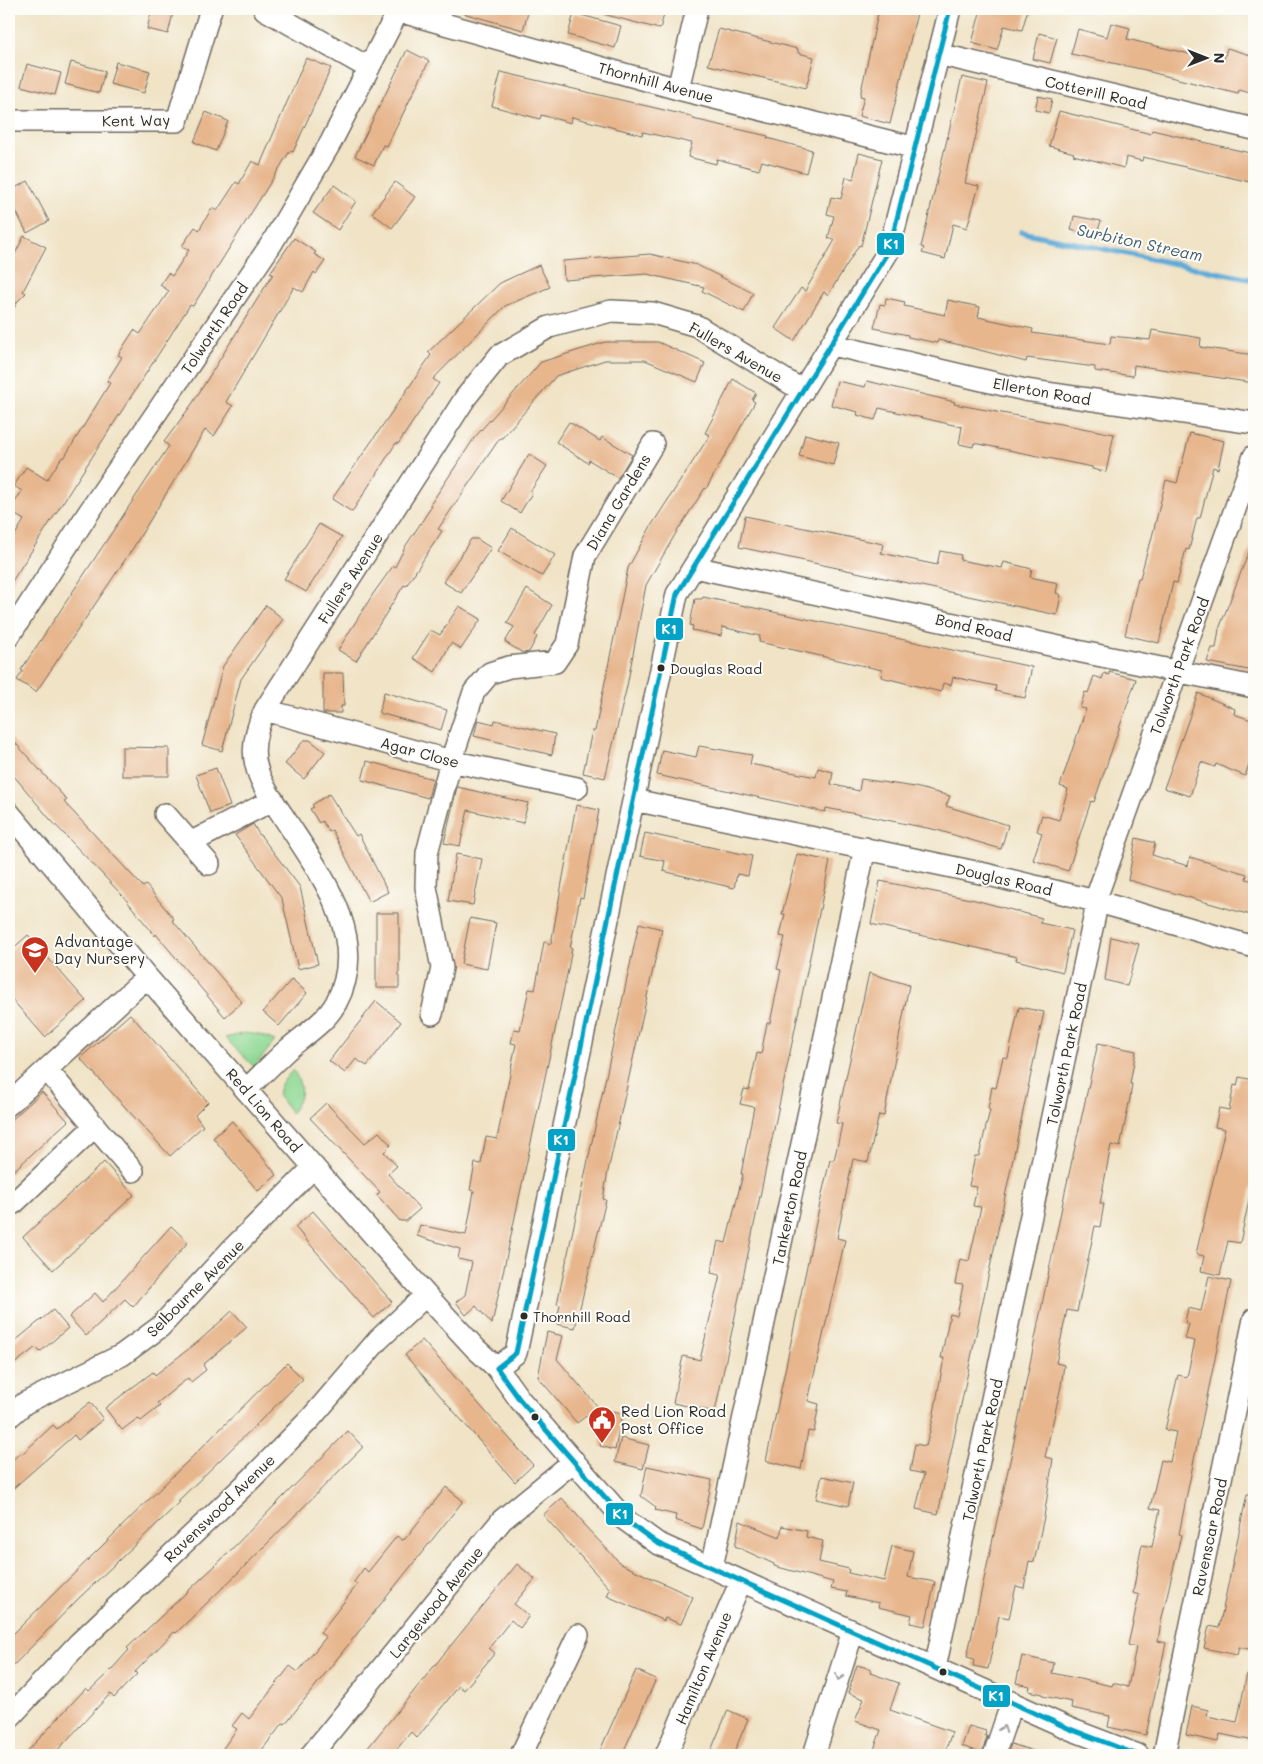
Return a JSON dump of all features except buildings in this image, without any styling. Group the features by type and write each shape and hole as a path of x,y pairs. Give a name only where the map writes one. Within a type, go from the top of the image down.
{"street":[{"name":"Kent Way","path":"9,121 177,121 211,9"},
{"path":"678,89 698,9"},
{"path":"497,1368 516,1353 678,594 889,250 950,9"},
{"path":"270,10 369,68"},
{"name":"Thornhill Avenue","path":"399,10 678,89 916,148"},
{"name":"Tolworth Road","path":"9,636 87,515 272,243 331,142 399,10"},
{"name":"Cotterill Road","path":"938,54 1254,129"},
{"name":"Fullers Avenue","path":"246,1090 326,1018 344,986 347,969 347,951 338,911 325,881 273,800 256,765 254,742 257,727 265,710 466,397 499,356 550,327 611,311 653,313 697,326 803,391"},
{"name":"Ellerton Road","path":"832,345 1025,390 1254,423"},
{"name":"Diana Gardens","path":"432,1014 442,968 426,886 427,853 451,761 474,692 490,673 509,667 555,662 567,644 585,556 653,444"},
{"name":"Tolworth Park Road","path":"935,1668 1094,923 1094,901 1254,456"},
{"name":"Bond Road","path":"694,566 1176,672 1254,687"},
{"name":"Agar Close","path":"265,710 451,761 577,788"},
{"path":"190,843 273,800"},
{"name":"Douglas Road","path":"634,800 865,848 1094,901 1254,947"},
{"name":"Red Lion Road","path":"9,813 146,978 426,1295 476,1349 497,1368 520,1400 624,1519 641,1533 741,1581 1070,1729 1138,1755"},
{"path":"166,814 209,864"},
{"name":"Tankerton Road","path":"712,1567 865,848"},
{"path":"9,1104 146,978"},
{"path":"47,1070 133,1171"},
{"path":"14,1203 95,1126"},
{"name":"Selbourne Avenue","path":"9,1417 25,1403 122,1355 160,1327 233,1248 314,1168"},
{"name":"Ravenswood Avenue","path":"9,1718 79,1643 299,1431 378,1340 426,1295"},
{"name":"Ravenscar Road","path":"1164,1755 1254,1319"},
{"name":"Largewood Avenue","path":"311,1755 502,1520 574,1461"},
{"name":"Hamilton Avenue","path":"666,1755 741,1581"},
{"path":"814,1755 853,1631"},
{"path":"521,1755 578,1635"},
{"path":"994,1755 1012,1702"}],"green space":[{"path":"245,1033 260,1035 275,1041 254,1067 225,1038"},
{"path":"293,1070 297,1076 301,1092 298,1102 291,1113 278,1095 280,1085"}],"waterway":[{"name":"Surbiton Stream","path":"1021,232 1254,280"}],"transit line":[{"name":"K1","path":"497,1368 516,1353 677,594 889,250 950,9"},
{"name":"K1","path":"497,1368 520,1400 624,1519 657,1543 1070,1729 1138,1755"}],"place":[{"name":"Douglas Road","path":"661,668"},
{"name":"Advantage Day Nursery","path":"35,974"},
{"name":"Thornhill Road","path":"524,1316"},
{"name":"Red Lion Road Post Office","path":"602,1444"}]}
